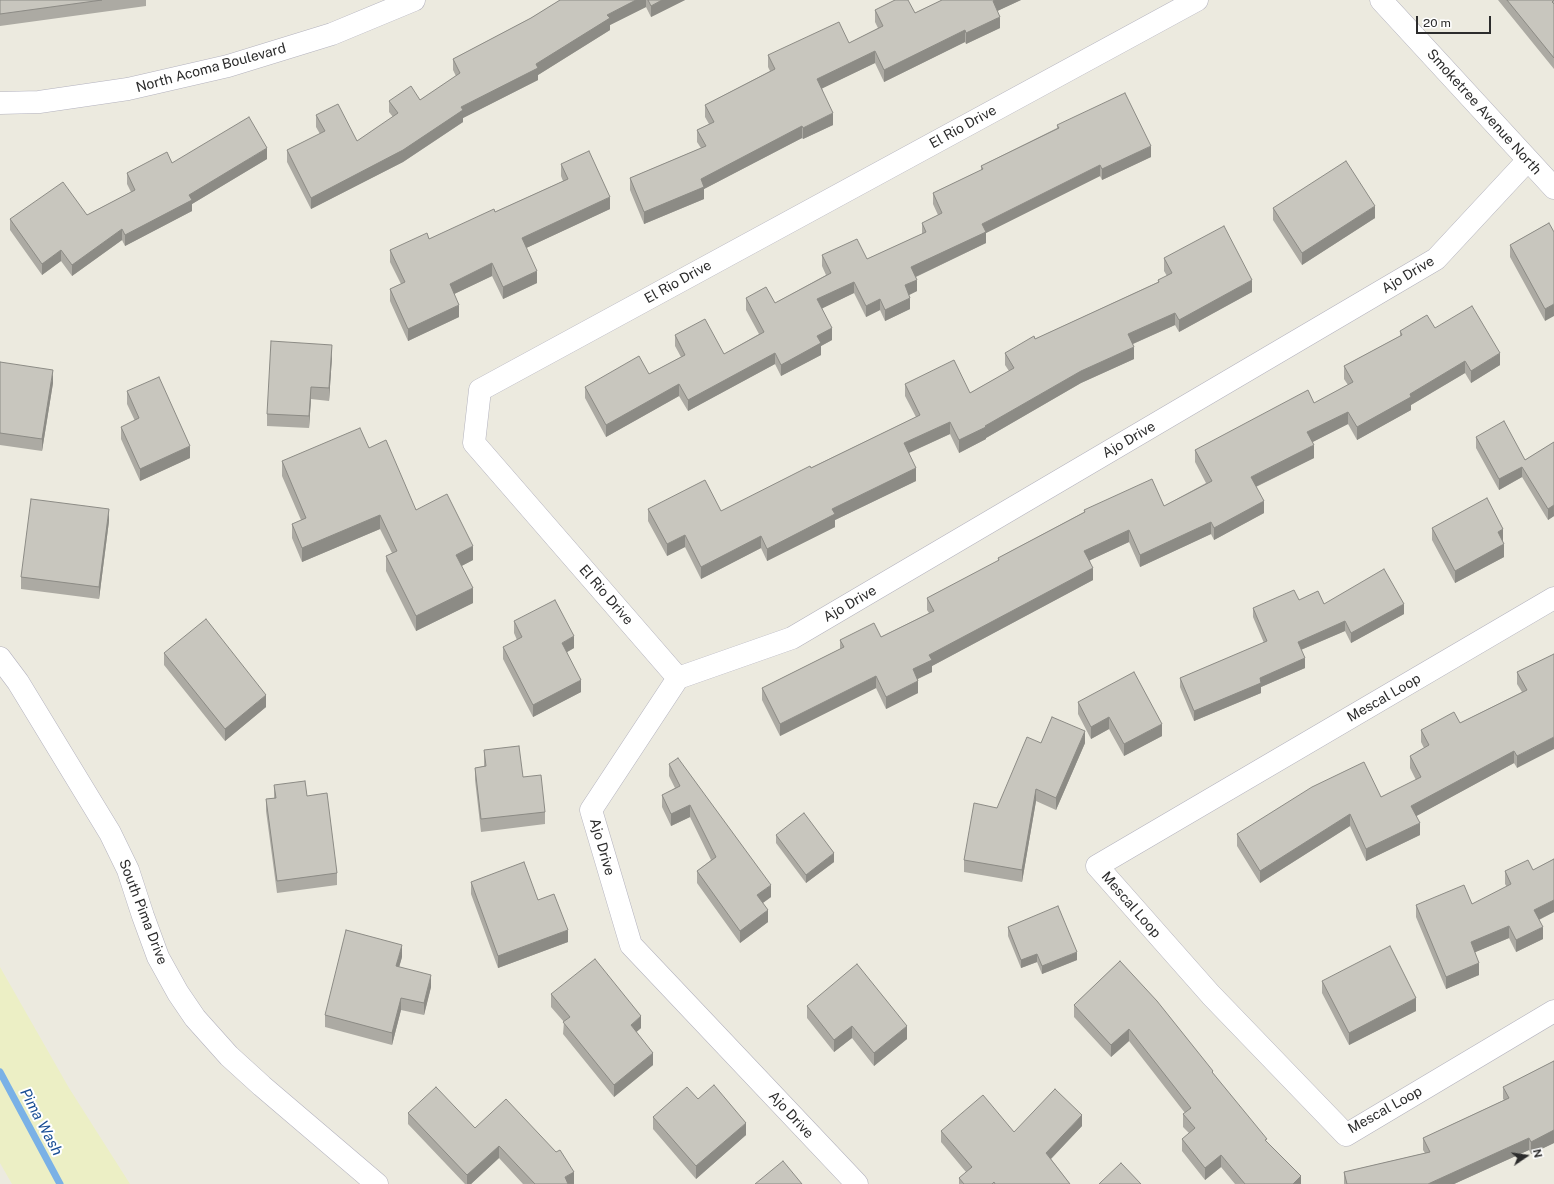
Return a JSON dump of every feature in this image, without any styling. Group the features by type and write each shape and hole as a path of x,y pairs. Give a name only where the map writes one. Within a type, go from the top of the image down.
{"street":[{"name":"North Acoma Boulevard","path":"0,103 39,102 128,89 228,66 332,34 414,0"},
{"name":"El Rio Drive","path":"678,678 474,443 480,390 1197,0"},
{"name":"Smoketree Avenue North","path":"1382,0 1554,188"},
{"name":"Ajo Drive","path":"856,1184 631,945 591,810 678,678 792,638 1436,259 1528,160"},
{"name":"Mescal Loop","path":"1554,598 1097,866 1211,995 1346,1135 1554,1010"},
{"name":"South Pima Drive","path":"0,658 18,682 110,832 128,870 142,916 158,957 178,994 195,1018 230,1056 262,1086 377,1184"}],"sand":[{"path":"0,967 69,1088 130,1184 12,1184 0,1163"}],"building":[{"path":"0,0 102,0 0,14"},
{"path":"560,0 636,0 607,15 610,18 536,64 538,68 461,107 463,110 403,150 311,198 287,150 325,131 316,115 338,104 357,141 398,113 389,101 411,86 420,100 460,73 453,59 531,18"},
{"path":"648,0 662,0 651,6"},
{"path":"895,0 908,0 915,13 942,0 995,0 993,1 1000,17 966,33 965,30 884,70 875,51 817,79 833,113 803,128 802,126 701,179 704,187 644,212 630,178 706,146 697,130 714,122 705,105 775,69 768,55 839,22 849,43 883,26 875,10"},
{"path":"1507,0 1554,0 1552,2 1554,4 1554,58"},
{"path":"1125,93 1151,146 1102,169 1100,165 982,224 986,232 911,267 917,280 905,285 910,298 885,310 880,299 866,306 854,282 817,299 832,328 817,336 821,343 781,365 775,353 688,400 679,384 606,425 585,387 639,356 649,374 685,355 675,335 705,319 724,354 764,332 746,298 766,287 775,303 831,273 822,255 857,239 867,259 926,232 922,223 942,213 933,193 983,169 981,166 1059,128 1057,125"},
{"path":"249,117 267,148 189,195 192,200 125,235 122,229 72,265 61,250 42,264 10,219 63,182 87,215 135,190 127,173 167,152 172,163"},
{"path":"589,151 610,197 522,238 537,271 503,287 492,263 450,284 459,305 408,329 390,289 405,282 390,250 427,233 429,239 494,209 495,212 568,179 561,164"},
{"path":"1346,161 1375,206 1302,253 1273,208"},
{"path":"1549,223 1554,232 1554,304 1545,309 1510,245"},
{"path":"1224,226 1252,280 1179,320 1175,313 1128,334 1134,347 1081,371 985,426 986,427 959,440 950,422 904,443 916,468 832,509 835,514 767,549 761,536 701,567 685,535 667,544 648,509 705,480 721,511 810,466 811,468 920,415 905,384 954,360 970,393 1014,368 1005,353 1034,336 1035,339 1159,282 1158,280 1172,273 1164,258"},
{"path":"1472,306 1500,353 1471,371 1465,361 1410,394 1411,397 1357,427 1348,412 1307,432 1314,445 1251,477 1264,501 1214,528 1211,522 1140,555 1129,530 1084,551 1093,568 929,655 932,660 913,669 918,681 886,697 876,676 780,724 762,688 844,647 840,640 874,623 881,637 934,611 927,598 1085,512 1084,510 1152,479 1164,506 1212,481 1195,450 1308,390 1314,403 1353,382 1344,366 1402,335 1400,331 1427,315 1435,328"},
{"path":"271,341 332,345 329,388 311,387 309,416 267,414"},
{"path":"0,362 53,370 42,439 0,433"},
{"path":"159,377 190,446 140,469 121,427 139,418 127,391"},
{"path":"1504,421 1525,460 1554,442 1554,505 1548,509 1522,467 1499,479 1476,437"},
{"path":"360,428 369,448 386,440 416,510 447,494 473,546 456,555 473,588 416,616 386,556 397,551 380,515 302,548 292,524 306,518 282,461"},
{"path":"1487,498 1503,529 1498,532 1504,544 1455,571 1432,528"},
{"path":"31,499 109,509 99,587 21,577"},
{"path":"1384,569 1404,604 1351,633 1345,621 1298,642 1305,658 1260,678 1261,683 1194,711 1180,678 1267,641 1253,608 1294,590 1299,600 1318,591 1324,604"},
{"path":"555,600 574,636 562,643 581,680 533,705 503,647 522,637 514,621"},
{"path":"206,619 266,695 225,729 164,653"},
{"path":"1554,654 1554,737 1517,756 1514,751 1411,806 1420,823 1366,849 1350,814 1260,871 1237,834 1312,787 1364,762 1381,797 1421,777 1410,756 1429,745 1421,730 1454,712 1460,723 1527,690 1517,672"},
{"path":"1134,672 1162,724 1124,744 1109,717 1091,727 1078,702"},
{"path":"1052,717 1085,731 1056,798 1036,789 1022,870 964,860 974,803 997,808 1027,737 1041,743"},
{"path":"519,746 523,777 541,775 545,812 481,819 475,768 486,766 484,750"},
{"path":"678,758 771,885 757,895 768,910 740,931 697,871 716,857 690,805 671,814 662,795 680,786 669,764"},
{"path":"305,781 307,796 327,793 337,873 277,881 266,799 276,798 274,785"},
{"path":"804,813 834,853 806,875 776,835"},
{"path":"1554,859 1554,900 1534,910 1543,927 1516,940 1509,926 1471,942 1479,963 1446,977 1416,905 1464,885 1472,904 1511,884 1505,871 1528,860 1533,870"},
{"path":"524,862 538,900 554,894 568,930 498,956 471,882"},
{"path":"1058,906 1077,952 1042,966 1037,954 1021,960 1008,927"},
{"path":"346,930 402,945 396,966 431,975 424,1003 401,998 392,1033 325,1015"},
{"path":"1390,946 1416,998 1349,1033 1322,981"},
{"path":"595,959 641,1016 631,1025 653,1053 614,1085 563,1022 570,1017 551,994"},
{"path":"1120,961 1157,1001 1213,1071 1212,1072 1267,1139 1265,1140 1301,1176 1293,1184 1245,1184 1221,1155 1205,1168 1182,1139 1195,1128 1183,1114 1191,1108 1129,1029 1111,1045 1074,1005"},
{"path":"857,964 907,1026 874,1053 852,1026 834,1040 807,1006"},
{"path":"1554,1061 1554,1130 1531,1142 1529,1138 1428,1184 1347,1184 1344,1172 1430,1152 1423,1138 1509,1098 1503,1087"},
{"path":"714,1085 746,1123 696,1166 653,1117 687,1087 698,1099"},
{"path":"436,1087 475,1128 506,1099 556,1152 560,1150 574,1172 565,1177 568,1184 535,1184 499,1146 467,1175 408,1113"},
{"path":"1055,1089 1082,1115 1046,1153 1070,1184 995,1184 994,1182 992,1184 964,1184 959,1178 972,1167 941,1131 983,1095 1014,1132"},
{"path":"783,1161 802,1184 755,1184"},
{"path":"1121,1163 1141,1184 1099,1184"}],"waterway":[{"name":"Pima Wash","path":"0,1072 60,1184"}]}
